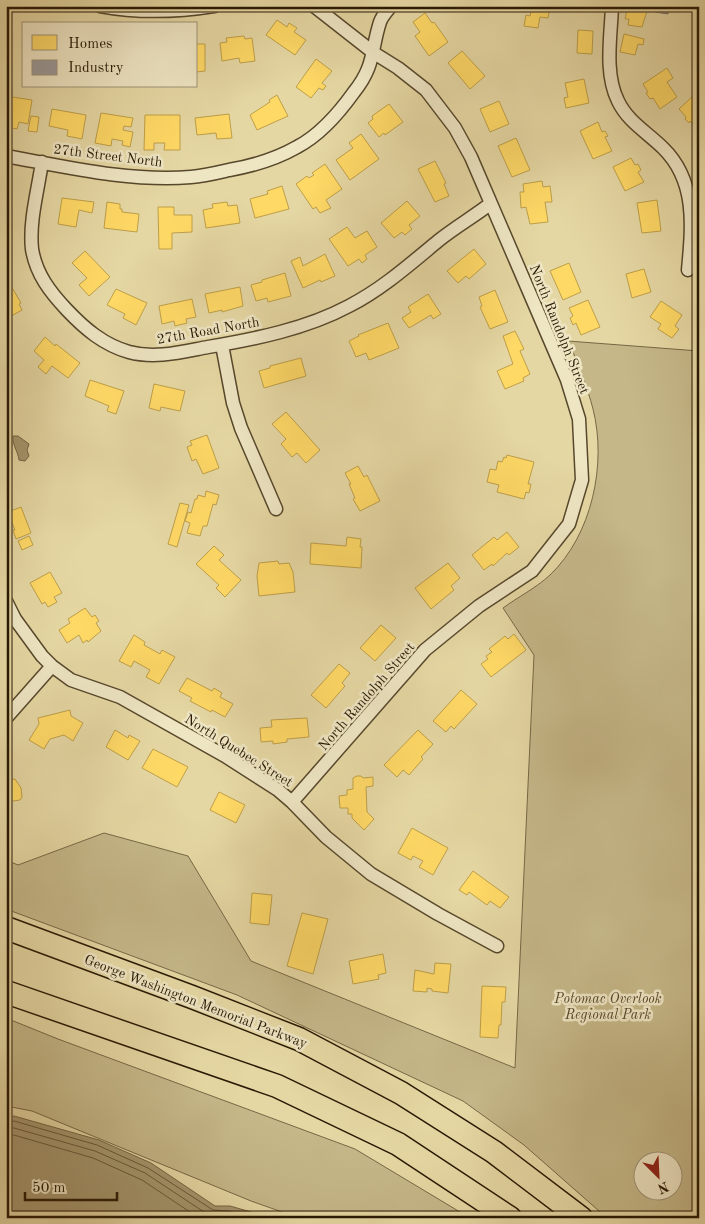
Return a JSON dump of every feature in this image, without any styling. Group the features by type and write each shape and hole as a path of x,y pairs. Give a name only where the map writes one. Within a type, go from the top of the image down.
{"highway":[{"name":"George Washington Memorial Parkway","path":"6,928 299,1039 409,1098 494,1152 580,1218"},
{"path":"6,992 277,1086 398,1144 510,1218"}],"street":[{"path":"100,6 119,10 180,11 214,6"},
{"name":"North Randolph Street","path":"292,802 425,650 479,606 532,571 569,524 582,480 579,419 568,380 471,157 455,128 439,106 419,85 314,6"},
{"name":"27th Street North","path":"6,156 110,173 148,177 192,177 248,167 298,147 332,119 355,91 369,69 381,21 391,6"},
{"path":"612,6 610,61 617,99 622,110 673,159 686,184 691,206 688,270"},
{"name":"27th Road North","path":"42,162 31,239 35,262 44,283 67,310 97,338 129,352 146,355 166,355 222,345 280,331 316,320 348,307 409,267 439,240 490,204"},
{"path":"222,345 233,403 241,428 276,509"},
{"name":"North Quebec Street","path":"6,601 15,619 42,656 71,680 120,697 225,756 278,790 326,837 371,874 496,946"},
{"path":"6,718 52,666"}],"green space":[{"name":"Potomac Overlook Regional Park","path":"568,341 699,351 699,1218 607,1218 524,1145 463,1101 237,995 6,909 6,860 18,865 104,833 188,856 251,961 515,1068 534,655 503,608 550,575 564,559 586,519 593,498 598,453 597,430 593,409"},
{"path":"6,1018 355,1149 470,1218 299,1218 251,1201 32,1111 6,1106"}],"water":[{"path":"13,436 18,436 29,444 27,450 29,456 25,461 19,460"},
{"path":"14,1116 99,1140 151,1163 215,1206 230,1206 251,1212 261,1218 6,1218 6,1117"}],"building: Homes":[{"path":"532,6 550,7 548,18 540,17 538,28 524,26 526,15 530,16"},
{"path":"632,6 647,11 642,27 628,25 629,19 625,19 627,10 631,11"},
{"path":"425,13 448,42 429,56 415,36 420,32 413,22"},
{"path":"277,20 287,27 289,23 297,28 294,32 306,40 295,55 266,35"},
{"path":"578,30 593,31 592,54 577,53"},
{"path":"624,34 644,39 643,45 638,44 635,55 620,52"},
{"path":"244,36 245,39 252,38 255,61 240,63 239,58 222,61 220,43 227,42 226,38"},
{"path":"198,44 205,44 205,71 198,72"},
{"path":"462,51 485,76 470,89 448,63"},
{"path":"316,59 332,71 322,83 326,86 323,90 319,88 311,98 296,87"},
{"path":"667,68 673,78 667,82 677,97 660,109 653,98 650,99 643,84"},
{"path":"584,79 589,103 566,108 564,98 568,97 565,83"},
{"path":"277,95 288,116 257,130 250,115"},
{"path":"694,95 699,100 699,130 690,121 689,123 685,119 686,117 679,109"},
{"path":"6,96 32,100 28,124 19,122 17,129 6,127"},
{"path":"499,101 509,124 490,132 480,109"},
{"path":"389,104 403,122 379,137 368,123 373,119 372,116"},
{"path":"52,109 86,115 82,139 67,136 68,130 49,126"},
{"path":"101,113 133,118 131,127 124,126 123,130 133,132 130,147 122,145 123,141 112,139 111,146 95,143"},
{"path":"229,114 232,138 217,139 216,133 197,135 195,118"},
{"path":"145,115 180,115 180,150 164,150 165,143 154,143 154,150 144,150"},
{"path":"31,116 39,117 37,132 28,131"},
{"path":"598,122 602,132 605,131 608,136 605,137 612,151 593,159 580,131"},
{"path":"361,134 379,159 350,180 336,160 353,148 349,143"},
{"path":"516,138 530,170 512,177 498,146"},
{"path":"631,158 635,165 638,164 641,170 638,172 644,182 625,191 613,167"},
{"path":"435,161 446,183 444,184 449,196 435,202 418,169"},
{"path":"325,164 342,189 326,200 331,208 320,213 316,207 313,209 296,184 307,176 309,178 314,175 312,173"},
{"path":"542,181 543,187 550,186 552,202 545,202 548,222 530,224 526,207 521,208 520,192 524,192 523,184"},
{"path":"282,186 289,209 255,218 250,199 268,194 267,191"},
{"path":"62,198 94,202 92,213 79,210 76,227 58,224"},
{"path":"657,200 661,231 642,233 637,203"},
{"path":"407,201 420,216 409,225 412,229 405,235 402,232 394,238 381,223"},
{"path":"107,202 120,204 122,212 139,214 137,232 104,228"},
{"path":"227,202 228,206 237,205 240,223 206,228 203,210 213,208 212,204"},
{"path":"158,207 174,207 174,215 192,215 192,232 172,233 172,249 159,249"},
{"path":"347,227 355,238 367,231 377,247 365,255 367,259 362,263 359,259 348,266 329,239"},
{"path":"474,249 486,264 469,279 466,276 458,283 447,271"},
{"path":"85,251 110,277 89,296 79,285 87,278 72,263"},
{"path":"325,254 335,276 321,282 320,280 303,288 291,261 300,257 303,266"},
{"path":"569,263 581,292 563,300 550,271"},
{"path":"644,269 651,292 632,298 626,274"},
{"path":"285,273 291,296 268,302 267,298 256,301 251,285"},
{"path":"6,284 10,284 21,303 19,304 22,310 6,319"},
{"path":"240,287 243,306 222,312 222,310 209,313 205,294"},
{"path":"116,289 147,303 136,325 123,318 125,314 107,305"},
{"path":"495,290 508,322 490,329 480,307 482,306 479,297"},
{"path":"428,294 441,314 433,319 431,315 409,328 402,318 411,312 408,307"},
{"path":"192,299 196,317 186,319 187,323 175,326 174,321 162,324 159,306"},
{"path":"588,300 600,327 581,335 576,323 573,325 570,318 573,316 569,308"},
{"path":"661,301 682,315 675,326 679,329 672,338 658,329 661,324 650,317"},
{"path":"388,323 399,348 369,360 366,353 356,357 349,341 358,335"},
{"path":"515,331 524,349 520,351 530,374 523,378 524,381 505,389 497,371 513,364 503,336"},
{"path":"45,337 80,363 68,378 52,366 46,374 38,367 44,360 34,351"},
{"path":"301,358 306,376 264,388 259,371 270,368 270,366"},
{"path":"90,380 124,391 116,414 107,411 109,406 85,396"},
{"path":"154,384 185,391 180,411 161,407 160,411 149,408"},
{"path":"286,412 320,450 306,463 297,453 292,457 281,444 286,439 272,424"},
{"path":"207,435 219,468 203,474 196,459 192,461 187,447 192,445 190,441"},
{"path":"507,455 534,462 528,484 531,484 529,493 526,492 524,499 497,492 499,485 487,482 490,469 496,470 498,461 502,462"},
{"path":"358,466 364,477 367,475 380,501 360,511 353,499 355,498 349,484 351,484 345,473"},
{"path":"206,491 219,495 216,505 213,504 207,526 203,526 200,536 187,533 190,523 185,521 188,512 191,513 198,495 205,497"},
{"path":"180,503 189,505 177,547 168,544"},
{"path":"21,507 31,533 16,539 13,530 15,530 8,512"},
{"path":"507,532 519,547 509,555 507,553 493,566 492,564 484,570 472,555 494,537 497,540"},
{"path":"29,536 33,545 22,550 18,541"},
{"path":"347,537 361,539 361,568 310,564 311,543 346,546"},
{"path":"214,546 224,555 219,560 241,580 225,597 216,588 219,585 196,564"},
{"path":"278,561 279,564 289,563 293,572 295,592 259,596 257,576 259,563"},
{"path":"448,563 460,578 451,586 454,590 431,609 415,588"},
{"path":"50,572 62,593 54,597 57,602 48,607 45,602 42,604 30,583"},
{"path":"85,608 92,617 95,615 99,621 96,623 101,631 88,642 87,640 83,643 79,635 67,643 59,630 70,623 68,619"},
{"path":"381,625 396,638 375,661 360,648"},
{"path":"514,634 526,650 491,677 481,664 488,659 486,656 492,652 489,649 505,636 508,639"},
{"path":"134,635 145,642 144,645 160,654 162,650 175,657 159,684 146,677 150,670 134,661 131,667 119,661"},
{"path":"339,664 350,673 342,683 345,686 326,708 311,695"},
{"path":"187,678 212,691 214,688 222,693 220,697 233,704 225,717 190,701 192,698 179,691"},
{"path":"461,690 477,704 454,729 451,726 446,732 433,721"},
{"path":"70,710 71,716 83,723 73,741 64,735 50,739 44,749 29,740 39,724 38,718"},
{"path":"307,718 309,737 287,739 287,742 273,744 273,741 261,742 260,728 272,727 271,720"},
{"path":"115,730 128,738 129,735 140,741 128,760 106,747"},
{"path":"418,730 433,744 421,757 423,759 409,775 403,770 397,777 384,765"},
{"path":"153,749 188,767 177,787 142,768"},
{"path":"357,776 363,778 373,777 373,786 366,787 367,812 374,819 364,830 352,818 352,814 348,814 348,808 340,808 339,796 347,795 347,790 353,789 353,778"},
{"path":"15,779 21,788 22,797 20,800 6,802 6,780"},
{"path":"219,792 245,805 236,823 210,810"},
{"path":"412,828 448,848 433,875 419,867 423,861 413,856 411,860 398,853"},
{"path":"473,871 509,897 500,908 490,901 487,905 469,892 467,895 459,890"},
{"path":"252,893 272,895 269,925 250,923"},
{"path":"302,913 328,919 313,974 287,966"},
{"path":"383,954 386,973 378,975 379,979 353,984 349,961"},
{"path":"435,963 451,964 448,993 432,991 432,989 427,988 427,992 413,991 415,970 434,974"},
{"path":"482,986 506,987 505,1002 502,1002 501,1025 499,1025 498,1038 480,1037"}],"building: Industry":[{"path":"656,6 669,6 668,14 655,12"}]}
